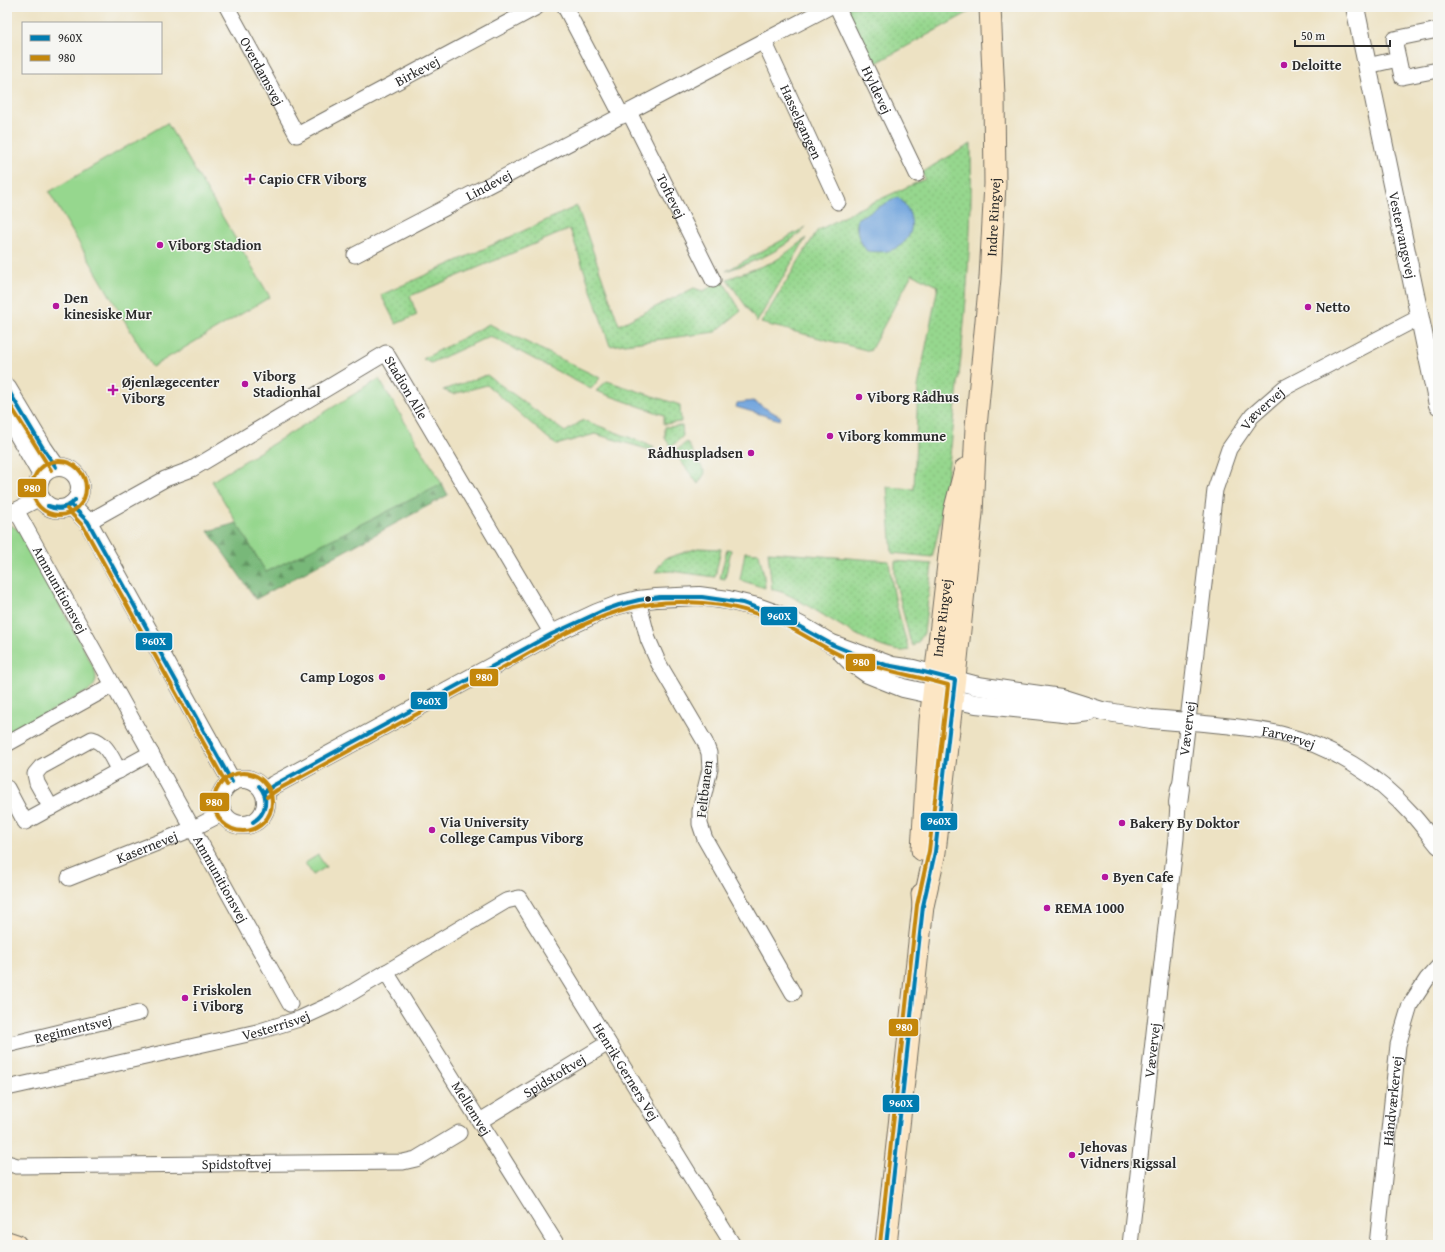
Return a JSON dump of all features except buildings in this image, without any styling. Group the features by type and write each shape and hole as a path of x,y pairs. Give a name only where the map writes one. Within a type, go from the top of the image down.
{"main road":[{"name":"Indre Ringvej","path":"886,1245 923,906 935,852 954,512 976,427 990,278 995,184 994,96 990,7"},
{"path":"7,1242 16,1245"}],"street":[{"name":"Overdamsvej","path":"227,7 297,135"},
{"name":"Birkevej","path":"297,135 511,13 537,7"},
{"path":"565,7 626,114"},
{"name":"Lindevej","path":"355,255 829,7"},
{"name":"Hyldevej","path":"837,7 917,174"},
{"name":"Vestervangsvej","path":"1355,7 1438,401"},
{"path":"1438,30 1394,39 1402,77 1438,70"},
{"name":"Hasselgangen","path":"764,41 838,202"},
{"path":"1367,66 1398,59"},
{"name":"Toftevej","path":"626,114 713,280"},
{"name":"Vævervej","path":"1130,1245 1214,490 1229,449 1252,416 1284,388 1420,317"},
{"name":"Stadion Alle","path":"88,522 165,478 192,469 386,353 552,634"},
{"path":"7,388 42,448 49,471"},
{"path":"7,415 49,471"},
{"path":"62,467 72,472 79,482 78,495 71,505 57,509 44,504 40,498 38,486 49,471 62,467"},
{"path":"11,513 40,498"},
{"path":"71,505 88,522 232,782"},
{"name":"Ammunitionsvej","path":"11,513 113,685 290,1004"},
{"name":"Farvervej","path":"264,792 552,634 597,613 618,605 638,600 699,596 728,600 757,607 782,616 832,644 892,666 913,670 944,687 978,686 1061,698 1102,711 1224,726 1280,734 1299,739 1332,752 1375,779 1411,813 1438,846"},
{"name":"Feltbanen","path":"638,600 648,639 659,664 705,742 709,753 710,769 700,811 700,824 705,839 793,993"},
{"path":"7,744 113,685"},
{"path":"51,808 37,783 35,774 41,766 92,739 99,741 104,745 119,771"},
{"path":"7,788 25,822 151,753"},
{"path":"238,779 250,780 256,783 264,792 266,800 263,813 254,822 240,824 233,822 223,813 220,806 222,792 226,786 238,779"},
{"name":"Kasernevej","path":"69,878 192,829 223,813"},
{"name":"Vesterrisvej","path":"7,1088 257,1032 299,1019 336,1002 506,901 519,898"},
{"name":"Henrik Gerners Vej","path":"519,898 733,1245"},
{"name":"Håndværkervej","path":"1377,1245 1398,1045 1410,1005 1427,979 1438,967"},
{"name":"Mellemvej","path":"386,972 557,1245"},
{"name":"Regimentsvej","path":"7,1045 139,1013"},
{"name":"Spidstoftvej","path":"480,1121 608,1043"},
{"name":"Spidstoftvej","path":"7,1163 17,1166 403,1162 416,1159 459,1133"}],"green space":[{"path":"841,7 970,7 971,11 871,66"},
{"name":"Viborg Stadion","path":"167,123 270,297 152,367 49,192"},
{"path":"971,144 971,211 968,279 962,346 946,485 932,557 892,553 887,487 914,489 918,387 938,286 912,274 870,351 761,323 817,231 858,209 925,179 922,173","holes":["904,202 908,236 898,247 860,243 856,225"]},
{"path":"577,206 619,325 694,288 703,291 723,281 741,311 715,332 610,346 570,229 410,296 417,315 396,324 381,295"},
{"path":"806,227 797,236 769,254 726,271"},
{"path":"806,238 757,322 727,279 773,262"},
{"path":"489,324 600,378 591,389 490,336 431,363 423,359"},
{"path":"487,375 565,432 583,420 655,447 650,450 595,434 556,445 487,385 453,394 443,390"},
{"path":"379,379 442,484 266,572 212,481"},
{"path":"607,381 680,405 681,422 664,424 664,415 596,391"},
{"path":"682,426 683,436 671,447 665,438 665,427"},
{"path":"687,442 705,473 698,484 674,452"},
{"path":"442,484 448,495 256,599 208,531 237,523 266,572"},
{"path":"7,525 19,530 93,666 96,682 90,690 7,735"},
{"path":"698,548 721,549 715,577 671,571 655,572 664,559"},
{"path":"727,549 731,550 725,579 720,578"},
{"path":"745,552 759,553 764,575 765,588 740,580"},
{"path":"768,552 889,561 897,606 909,650 897,651 865,639 796,599 772,589"},
{"path":"895,561 932,564 924,633 919,641 913,646 910,640 895,579"},
{"path":"318,855 326,867 313,875 305,863"}],"water":[{"path":"898,197 908,209 912,223 909,236 898,247 890,250 879,252 867,251 858,236 858,218"},
{"path":"753,401 781,417 780,420 736,407 737,403"}],"transit line":[{"name":"960X","path":"7,388 56,467"},
{"name":"980","path":"7,400 51,470"},
{"name":"980","path":"59,461 69,463 78,469 84,478 86,488 84,498 78,507 69,513 59,515 49,513 40,507 34,498 32,488 34,478 40,469 49,463 59,461"},
{"name":"960X","path":"48,506 63,508 75,500"},
{"name":"960X","path":"48,506 59,509 70,505 75,500"},
{"name":"960X","path":"71,505 88,522 232,782"},
{"name":"980","path":"67,509 83,526 227,785"},
{"name":"960X","path":"264,792 274,785 552,634 602,611 639,600 660,597 702,597 743,603 782,617 833,645 862,657 886,665 924,672 955,680"},
{"name":"980","path":"267,797 277,790 552,640 602,617 619,611 656,603 708,603 747,611 787,626 828,649 855,661 948,685 929,851 917,905 880,1244"},
{"name":"960X","path":"886,1245 923,906 935,852 955,680"},
{"name":"980","path":"243,773 259,778 267,786 272,802 267,818 259,826 243,831 227,826 219,818 214,802 219,786 227,778 243,773"},
{"name":"960X","path":"253,822 261,815 265,806 265,796 259,786"}],"place":[{"name":"Deloitte","path":"1284,65"},
{"name":"Capio CFR Viborg","path":"250,179"},
{"name":"Viborg Stadion","path":"160,245"},
{"name":"Den kinesiske Mur","path":"56,306"},
{"name":"Netto","path":"1308,307"},
{"name":"Viborg Stadionhal","path":"245,384"},
{"name":"Øjenlægecenter Viborg","path":"113,390"},
{"name":"Viborg Rådhus","path":"859,397"},
{"name":"Viborg kommune","path":"830,436"},
{"name":"Rådhuspladsen","path":"751,453"},
{"name":"Camp Logos","path":"382,677"},
{"name":"Bakery By Doktor","path":"1122,823"},
{"name":"Via University College Campus Viborg","path":"432,830"},
{"name":"Byen Cafe","path":"1105,877"},
{"name":"REMA 1000","path":"1047,908"},
{"name":"Friskolen i Viborg","path":"185,998"},
{"name":"Jehovas Vidners Rigssal","path":"1072,1155"}]}
